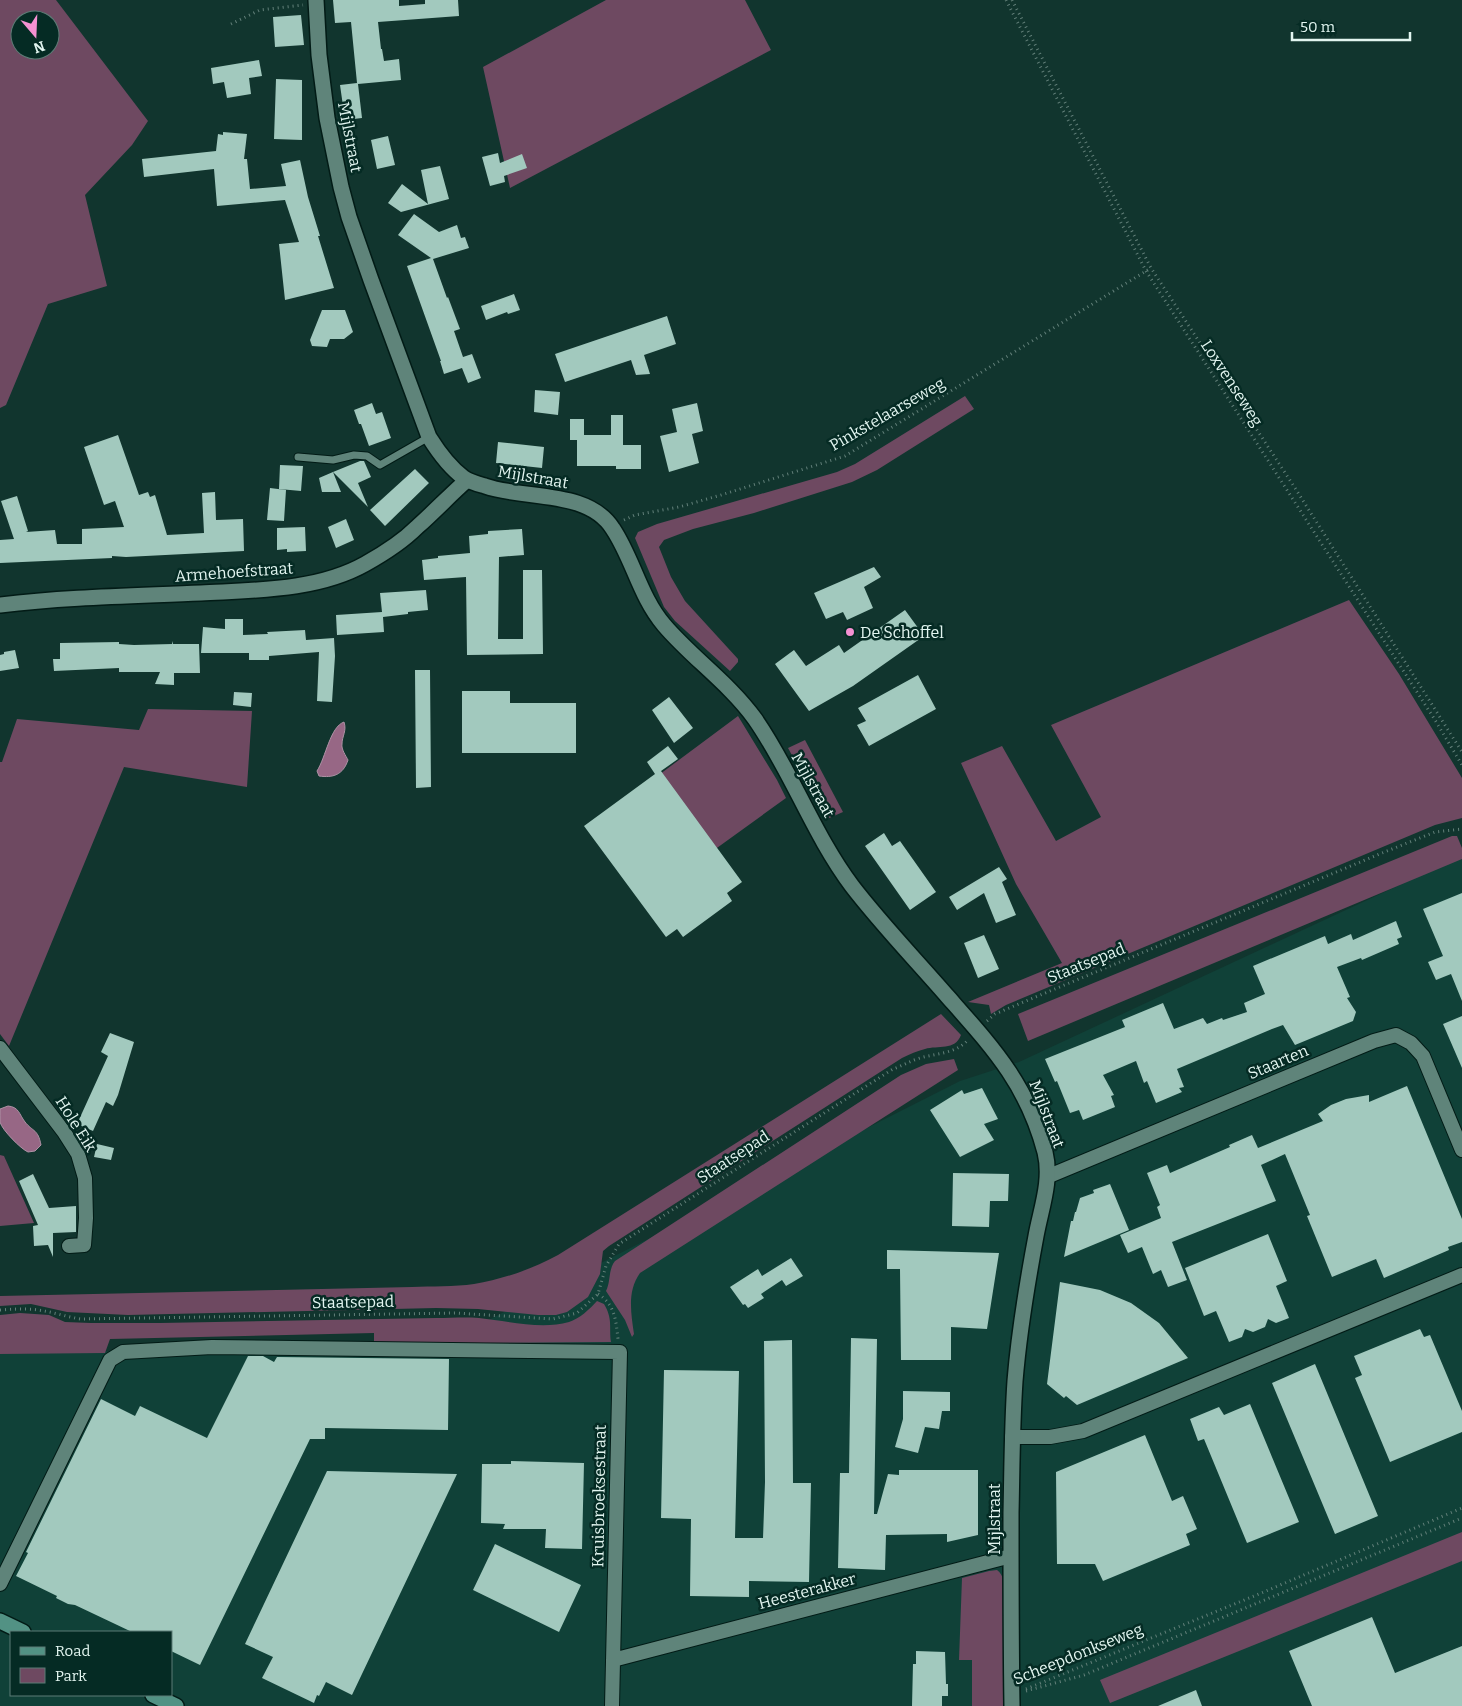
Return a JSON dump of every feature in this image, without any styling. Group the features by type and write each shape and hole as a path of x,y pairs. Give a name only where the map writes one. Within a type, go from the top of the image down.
{"main road":[{"path":"0,1622 20,1631"},
{"path":"155,1696 176,1706"}],"street":[{"name":"Mijlstraat","path":"316,2 319,55 326,118 343,195 371,280 429,437 444,460 467,480 500,491 571,500 599,514 612,526 651,607 678,640 732,690 756,721 829,851 849,882 875,915 988,1041 1023,1092 1045,1153 1049,1176 1021,1324 1015,1381 1012,1438 1012,1700"},
{"name":"Armehoefstraat","path":"0,604 42,600 274,589 314,582 363,565 388,550 416,529 467,480"},
{"name":"Staarten","path":"1049,1176 1374,1042 1396,1035 1411,1043 1423,1056 1462,1150"},
{"name":"Hole Eik","path":"0,1048 64,1132 78,1154 85,1178 86,1218 84,1245 69,1246"},
{"path":"1012,1438 1050,1438 1084,1431 1462,1275"},
{"path":"0,1584 110,1360 123,1352 231,1347 620,1352"},
{"name":"Kruisbroeksestraat","path":"612,1706 620,1352"},
{"name":"Heesterakker","path":"613,1660 1011,1556"}],"lane":[{"path":"298,457 333,460 354,455 367,456 380,465 429,437"}],"path":[{"name":"Loxvenseweg","path":"1006,0 1146,271 1435,720 1462,765"},
{"name":"Loxvenseweg","path":"1012,0 1152,268 1295,488 1462,752"},
{"path":"231,24 260,10 316,2"},
{"name":"Pinkstelaarseweg","path":"612,526 635,516 679,507 721,495 845,456 1152,268"},
{"name":"Staatsepad","path":"0,1310 25,1308 80,1319 455,1313 553,1319 577,1313 598,1294 606,1266 620,1244 893,1069 918,1058 952,1052 963,1045 995,1014 1023,1002 1409,843 1442,830 1462,829"},
{"path":"598,1294 610,1304 615,1315 620,1352"},
{"name":"Scheepdonkseweg","path":"1012,1700 1462,1508"},
{"name":"Scheepdonkseweg","path":"1012,1700 1044,1687 1084,1675 1462,1518"}],"shaded area":[{"path":"344,722 342,746 348,760 346,765 333,776 319,776 317,771 332,736 339,725"},
{"path":"1462,856 1462,1706 0,1706 0,1354 443,1343 960,1081 1019,1062"},
{"path":"8,1106 17,1109 25,1122 37,1133 41,1145 35,1151 28,1152 25,1150 12,1139 1,1125 0,1109"}],"green space":[{"path":"0,0 56,0 148,121 132,145 85,195 107,286 48,304 6,405 0,408"},
{"path":"606,0 745,0 771,50 510,188 483,67"},
{"path":"965,396 974,409 877,470 852,482 754,513 693,529 664,540 659,547 671,577 685,601 738,659 738,662 730,671 675,621 664,607 635,538 638,532 657,524 837,472 855,464"},
{"path":"1349,600 1399,674 1462,778 1462,818 1435,825 1006,1005 991,1014 989,1005 968,1002 1062,963 1016,884 961,763 1002,746 1056,841 1101,817 1051,725"},
{"path":"148,709 252,711 247,787 124,767 9,1046 0,1034 0,762 2,762 17,719 139,730"},
{"path":"738,716 786,798 703,858 648,783"},
{"path":"805,740 843,812 827,819 788,748"},
{"path":"1452,836 1457,836 1462,848 1462,859 1028,1041 1018,1014"},
{"path":"941,1014 961,1035 955,1043 922,1050 902,1058 609,1246 603,1251 600,1274 588,1297 567,1312 556,1315 538,1315 478,1309 436,1308 128,1315 67,1312 31,1304 0,1306 0,1296 451,1286 474,1284 507,1276 538,1265 558,1255"},
{"path":"954,1059 958,1070 640,1273 633,1287 631,1302 634,1334 632,1337 625,1320 606,1291 611,1268 615,1261 901,1075 926,1064"},
{"path":"0,1155 4,1156 34,1223 0,1226"},
{"path":"597,1301 604,1304 609,1314 611,1342 374,1344 374,1333 110,1339 105,1353 0,1354 0,1315 20,1313 49,1315 65,1322 91,1323 479,1318 547,1325 573,1321"},
{"path":"1462,1532 1462,1561 1110,1703 1100,1680"},
{"path":"997,1570 1002,1577 1005,1593 1005,1706 972,1706 972,1660 959,1660 962,1578"}],"building":[{"path":"333,0 399,0 399,6 425,4 425,0 458,0 459,16 378,22 384,61 399,59 401,80 358,84 362,118 345,120 340,85 357,83 351,22 335,23"},
{"path":"301,15 304,45 275,47 273,17"},
{"path":"259,60 262,76 249,78 251,94 227,98 224,82 213,84 211,68"},
{"path":"276,79 302,80 302,140 274,139"},
{"path":"223,132 247,134 244,159 247,159 250,189 286,186 281,164 300,160 308,197 320,236 318,236 334,288 285,300 279,244 299,242 285,200 217,206 214,169 144,177 142,159 216,151 218,134 223,135"},
{"path":"388,136 395,165 377,169 371,140"},
{"path":"498,153 500,163 522,154 527,168 504,176 505,182 490,186 482,157"},
{"path":"440,166 449,199 401,212 388,203 402,184 428,204 421,170"},
{"path":"414,214 439,232 457,225 461,238 465,237 469,248 433,259 460,329 454,331 463,357 472,354 481,378 468,383 462,368 444,374 407,266 431,258 398,235"},
{"path":"514,294 520,310 508,314 507,312 486,320 481,306"},
{"path":"322,310 345,310 353,332 344,339 330,339 327,347 312,346 310,340"},
{"path":"667,316 676,344 644,355 650,374 636,375 631,360 565,382 555,354"},
{"path":"535,390 560,392 558,415 534,412"},
{"path":"372,403 376,414 382,412 391,438 369,446 354,410"},
{"path":"697,403 703,431 692,434 699,463 669,472 660,436 677,432 672,409"},
{"path":"611,415 623,415 623,445 641,445 641,469 616,469 616,466 577,466 577,440 570,440 570,419 584,419 584,435 611,435"},
{"path":"118,435 139,495 148,492 150,497 155,495 167,535 204,533 202,493 215,492 216,520 243,519 244,551 0,563 0,540 14,539 1,501 17,496 28,531 26,532 55,530 57,544 82,544 82,529 124,527 115,501 104,505 84,447"},
{"path":"498,442 544,447 542,468 496,463"},
{"path":"364,461 371,477 358,483 368,507 333,472"},
{"path":"280,465 303,466 301,491 279,489"},
{"path":"415,469 429,483 385,526 370,510"},
{"path":"333,472 341,492 322,492 319,478"},
{"path":"270,488 286,490 284,521 267,520"},
{"path":"346,519 354,540 336,548 328,527"},
{"path":"305,527 306,551 287,552 287,549 277,550 277,528"},
{"path":"522,529 524,555 499,557 498,639 523,639 523,570 542,570 543,654 467,655 466,577 424,580 422,560 438,558 438,556 470,553 469,536 488,534 488,531"},
{"path":"874,567 881,577 864,587 873,608 847,620 843,612 826,619 814,593"},
{"path":"426,590 428,610 383,617 384,632 337,635 336,615 382,612 380,593"},
{"path":"905,610 924,636 853,686 809,711 775,664 794,650 806,666 839,645 844,653"},
{"path":"225,619 243,619 243,635 305,630 306,640 334,638 335,656 332,702 317,701 319,652 269,656 269,660 249,660 249,653 201,653 203,627 225,629"},
{"path":"173,641 173,644 199,644 200,673 174,673 174,685 155,684 160,672 119,672 119,668 54,671 53,659 60,659 60,643 119,642 119,644 134,645 172,644"},
{"path":"15,650 19,668 0,671 0,655 4,654 4,652"},
{"path":"415,670 430,670 431,787 416,788"},
{"path":"918,675 936,709 869,746 857,725 866,721 858,708"},
{"path":"462,691 510,691 510,703 576,703 576,753 462,753"},
{"path":"234,692 252,693 251,707 233,705"},
{"path":"669,697 693,728 674,743 652,710"},
{"path":"668,746 678,759 661,771 742,882 727,893 732,901 683,937 677,929 666,937 584,826 655,774 647,762"},
{"path":"884,833 892,846 900,841 936,892 910,910 865,846"},
{"path":"999,867 1007,879 1002,882 1016,915 996,923 984,893 957,910 949,897"},
{"path":"1462,893 1462,1001 1451,974 1436,980 1428,962 1443,956 1423,909"},
{"path":"1396,921 1402,937 1397,939 1399,944 1362,960 1361,958 1337,967 1350,997 1347,998 1356,1012 1353,1021 1295,1045 1283,1025 1272,1029 1177,1069 1184,1087 1179,1088 1182,1092 1156,1103 1147,1081 1144,1083 1136,1061 1103,1075 1114,1095 1111,1096 1115,1107 1083,1120 1079,1110 1070,1113 1057,1081 1055,1082 1045,1059 1125,1027 1122,1020 1163,1003 1174,1029 1203,1018 1207,1024 1247,1012 1244,1003 1265,994 1253,966 1325,936 1328,944 1351,934 1353,940"},
{"path":"984,935 999,969 978,978 964,943"},
{"path":"1462,1016 1462,1068 1443,1024"},
{"path":"110,1033 134,1042 113,1106 106,1102 93,1131 77,1124 108,1056 101,1052"},
{"path":"1407,1086 1462,1219 1462,1242 1448,1247 1449,1250 1384,1278 1376,1259 1332,1277 1307,1216 1310,1215 1285,1154 1261,1165 1276,1201 1172,1242 1187,1280 1168,1287 1161,1270 1153,1274 1142,1247 1128,1253 1120,1235 1161,1218 1157,1207 1160,1205 1147,1173 1167,1165 1170,1173 1230,1147 1229,1145 1252,1135 1258,1148 1323,1121 1318,1114 1331,1105 1346,1099 1369,1095 1369,1102"},
{"path":"982,1088 998,1119 984,1124 994,1140 960,1157 930,1110 962,1090 964,1094"},
{"path":"97,1144 114,1148 111,1160 94,1157"},
{"path":"953,1173 1009,1174 1008,1201 990,1201 989,1227 952,1226"},
{"path":"33,1174 49,1208 76,1206 76,1232 53,1233 53,1257 48,1245 34,1246 33,1226 38,1225 19,1181"},
{"path":"1110,1184 1129,1230 1064,1257 1071,1221 1073,1221 1080,1198 1094,1193 1093,1190"},
{"path":"1268,1234 1287,1281 1276,1286 1289,1318 1276,1323 1268,1319 1265,1327 1253,1332 1245,1329 1242,1337 1229,1342 1216,1311 1204,1316 1185,1268"},
{"path":"887,1250 999,1253 987,1329 951,1327 951,1360 901,1360 900,1269 887,1269"},
{"path":"791,1258 803,1276 786,1286 782,1280 761,1294 764,1298 748,1308 745,1304 743,1305 730,1287 758,1269 762,1276"},
{"path":"1060,1282 1100,1290 1131,1303 1159,1323 1188,1358 1077,1405 1066,1396 1064,1398 1047,1384"},
{"path":"1420,1329 1424,1337 1430,1335 1462,1411 1462,1432 1390,1462 1355,1378 1362,1375 1354,1356"},
{"path":"851,1338 877,1339 874,1514 877,1514 888,1474 899,1475 899,1470 978,1470 978,1535 947,1542 947,1534 886,1535 885,1570 838,1568 840,1473 849,1473"},
{"path":"792,1340 793,1483 811,1483 809,1582 749,1581 749,1597 690,1596 691,1519 661,1518 664,1370 739,1371 735,1538 763,1538 765,1482 764,1341"},
{"path":"248,1356 263,1356 274,1362 277,1357 449,1359 448,1430 325,1428 325,1439 310,1439 200,1665 172,1651 172,1631 130,1631 75,1605 68,1604 56,1598 57,1596 16,1576 101,1399 135,1416 140,1406 207,1438"},
{"path":"1315,1364 1378,1516 1335,1534 1272,1383"},
{"path":"903,1391 950,1392 950,1411 942,1411 939,1429 925,1427 918,1453 895,1447 903,1419"},
{"path":"1250,1404 1299,1522 1247,1543 1204,1439 1198,1441 1190,1419 1219,1407 1224,1415"},
{"path":"1145,1435 1172,1501 1183,1496 1197,1529 1186,1534 1190,1545 1103,1581 1095,1564 1057,1564 1056,1472"},
{"path":"511,1461 584,1463 582,1549 545,1548 546,1529 503,1529 505,1524 481,1523 482,1464 511,1464"},
{"path":"327,1471 457,1474 352,1695 326,1682 314,1703 262,1678 273,1657 245,1644"},
{"path":"495,1544 581,1585 559,1632 473,1590"},
{"path":"1372,1617 1395,1673 1462,1646 1462,1706 1312,1706 1289,1651"},
{"path":"916,1651 945,1652 948,1696 942,1696 942,1706 912,1706 913,1664 916,1664"},
{"path":"1196,1690 1202,1706 1158,1706"}],"place":[{"name":"De Schoffel","path":"850,632"}]}
